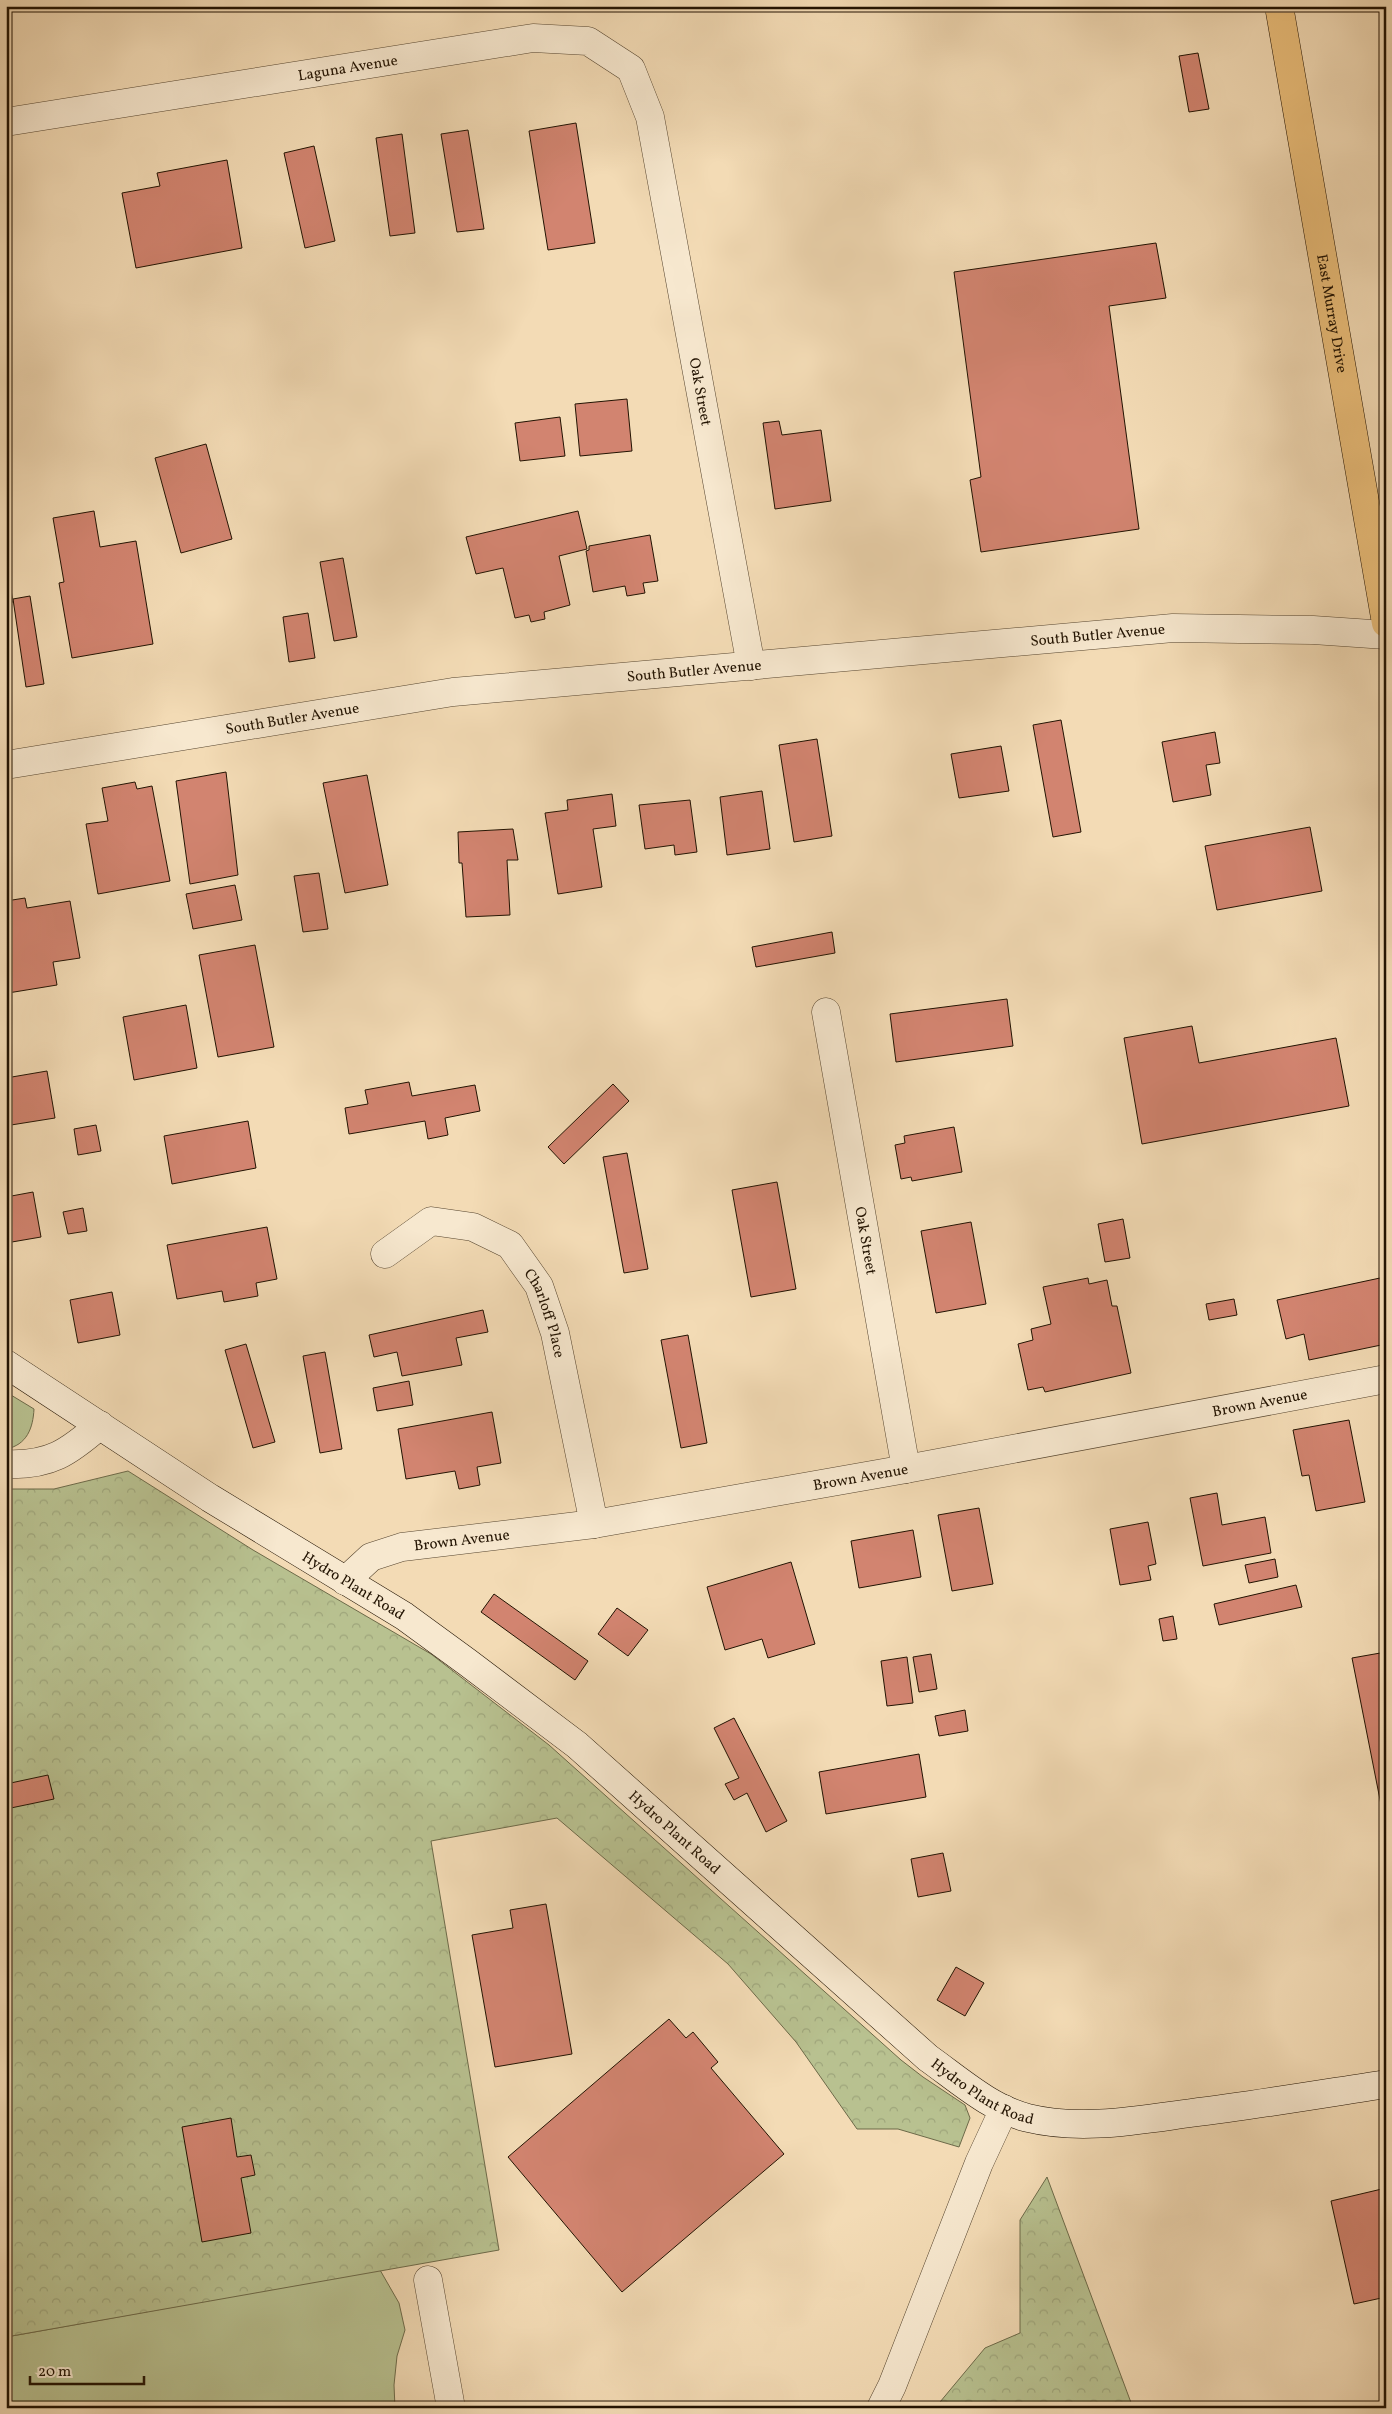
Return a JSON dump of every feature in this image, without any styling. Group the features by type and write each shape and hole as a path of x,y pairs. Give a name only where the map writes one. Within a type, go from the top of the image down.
{"highway":[{"name":"East Murray Drive","path":"1279,6 1386,623"}],"street":[{"name":"Laguna Avenue","path":"6,122 533,38 588,41 631,70 650,117"},
{"name":"Oak Street","path":"650,117 751,666"},
{"name":"South Butler Avenue","path":"6,765 453,692 1173,628 1313,630 1386,635"},
{"name":"Oak Street","path":"826,1012 906,1469"},
{"name":"Charloff Place","path":"385,1254 431,1221 473,1227 510,1245 539,1286 556,1333 594,1524"},
{"name":"Hydro Plant Road","path":"6,1364 210,1498 404,1616 577,1745 928,2058 977,2094 1004,2109 1028,2118 1068,2122 1138,2121 1386,2084"},
{"name":"Brown Avenue","path":"345,1581 371,1557 402,1547 594,1524 906,1469 1386,1379"},
{"path":"6,1464 17,1465 45,1460 69,1451 100,1425"},
{"path":"881,2408 896,2377 979,2163 1004,2109"},
{"path":"428,2280 451,2408"}],"green space":[{"path":"6,1392 34,1409 28,1435 19,1444 6,1449"},
{"path":"128,1471 253,1550 431,1654 549,1745 901,2060 965,2105 970,2118 959,2147 898,2129 857,2129 796,2042 728,1964 557,1818 431,1841 499,2250 6,2337 6,1489 54,1489"},
{"path":"1047,2177 1133,2408 935,2408 985,2348 1020,2333 1020,2220"},
{"path":"380,2270 399,2303 405,2330 397,2356 394,2385 395,2408 6,2408 6,2337"}],"building":[{"path":"1198,53 1209,109 1189,112 1179,56"},
{"path":"576,123 595,243 548,250 529,131"},
{"path":"468,130 484,229 457,232 441,134"},
{"path":"402,134 415,233 390,236 376,138"},
{"path":"314,146 335,241 305,248 284,153"},
{"path":"227,160 242,248 136,268 122,193 160,186 157,173"},
{"path":"1156,243 1166,298 1109,306 1139,529 981,552 970,480 981,477 954,272"},
{"path":"627,399 632,451 580,456 575,404"},
{"path":"560,417 565,456 520,461 515,423"},
{"path":"779,421 782,435 821,430 831,501 775,509 763,423"},
{"path":"206,444 232,539 181,553 155,458"},
{"path":"94,511 100,547 136,541 153,644 72,658 59,583 64,582 53,518"},
{"path":"578,511 587,549 559,556 570,605 544,612 545,619 531,622 529,615 515,618 503,568 476,574 466,537"},
{"path":"650,535 658,581 643,583 645,593 627,596 625,586 593,592 586,551 589,550 589,546"},
{"path":"343,558 357,637 334,641 320,562"},
{"path":"7,565 13,602 9,602 11,616 6,617"},
{"path":"30,596 44,684 26,687 13,599"},
{"path":"308,613 315,658 289,662 283,617"},
{"path":"1061,720 1081,832 1053,837 1033,725"},
{"path":"1215,732 1220,763 1206,765 1211,795 1173,802 1162,742"},
{"path":"817,739 832,836 794,842 779,745"},
{"path":"1001,746 1009,791 959,798 951,754"},
{"path":"226,772 238,875 190,884 176,781"},
{"path":"367,775 388,885 345,893 323,783"},
{"path":"135,782 137,789 152,786 170,881 98,894 86,824 108,821 102,788"},
{"path":"762,791 770,849 727,855 720,797"},
{"path":"612,794 616,826 593,829 602,887 558,894 545,813 568,810 567,800"},
{"path":"690,800 697,852 675,855 674,845 645,849 639,805"},
{"path":"1310,827 1322,891 1217,910 1205,846"},
{"path":"513,829 518,860 507,860 510,915 466,917 462,863 459,863 458,832"},
{"path":"319,873 328,929 303,932 294,876"},
{"path":"235,885 242,920 193,929 186,894"},
{"path":"25,898 27,908 70,901 80,958 53,962 57,985 8,993 6,901"},
{"path":"832,932 835,953 756,967 752,947"},
{"path":"255,945 274,1047 218,1057 199,955"},
{"path":"1007,999 1013,1046 896,1062 890,1014"},
{"path":"186,1005 197,1068 134,1080 123,1017"},
{"path":"1192,1026 1199,1063 1336,1038 1349,1106 1142,1144 1124,1038"},
{"path":"47,1071 55,1118 11,1125 6,1097 6,1078"},
{"path":"409,1082 412,1096 475,1085 480,1111 445,1118 448,1135 428,1139 425,1121 349,1134 345,1108 368,1104 365,1090"},
{"path":"613,1084 629,1101 564,1164 548,1147"},
{"path":"248,1121 256,1168 172,1184 164,1136"},
{"path":"96,1125 101,1151 78,1155 74,1129"},
{"path":"954,1127 962,1172 912,1181 911,1177 901,1179 895,1145 905,1143 904,1136"},
{"path":"627,1153 648,1269 624,1273 603,1157"},
{"path":"777,1182 796,1289 751,1297 732,1190"},
{"path":"33,1192 41,1237 6,1243 6,1197"},
{"path":"83,1208 87,1231 68,1234 63,1212"},
{"path":"1123,1219 1130,1258 1105,1262 1098,1224"},
{"path":"971,1222 986,1304 936,1313 921,1231"},
{"path":"267,1227 277,1279 256,1283 258,1296 224,1302 222,1291 177,1299 167,1245"},
{"path":"1088,1278 1089,1284 1107,1280 1112,1306 1117,1306 1131,1373 1045,1392 1043,1387 1028,1390 1018,1344 1033,1340 1031,1329 1051,1324 1043,1287"},
{"path":"1380,1278 1386,1304 1386,1344 1309,1360 1304,1334 1286,1339 1277,1300"},
{"path":"112,1292 120,1335 78,1343 70,1300"},
{"path":"1234,1299 1237,1315 1209,1320 1206,1304"},
{"path":"483,1310 488,1332 456,1338 462,1365 402,1376 397,1352 374,1357 369,1335"},
{"path":"688,1335 707,1443 681,1448 661,1340"},
{"path":"246,1344 275,1442 253,1448 225,1350"},
{"path":"325,1352 342,1449 320,1453 303,1356"},
{"path":"409,1381 413,1405 377,1411 373,1388"},
{"path":"492,1412 501,1463 477,1467 480,1485 459,1489 455,1471 406,1479 398,1429"},
{"path":"1349,1420 1365,1502 1316,1511 1309,1475 1302,1476 1293,1430"},
{"path":"1217,1493 1222,1525 1265,1517 1271,1553 1203,1566 1190,1498"},
{"path":"979,1508 993,1584 952,1591 938,1515"},
{"path":"1148,1522 1156,1564 1148,1566 1151,1580 1120,1585 1110,1529"},
{"path":"913,1530 921,1577 859,1588 851,1541"},
{"path":"1275,1559 1278,1577 1249,1583 1245,1565"},
{"path":"791,1562 815,1644 768,1658 762,1639 725,1650 707,1587"},
{"path":"1296,1585 1302,1607 1219,1625 1214,1604"},
{"path":"494,1594 588,1661 575,1680 481,1612"},
{"path":"617,1608 648,1630 628,1656 598,1634"},
{"path":"1173,1616 1177,1639 1163,1641 1159,1619"},
{"path":"1386,1652 1386,1830 1352,1658"},
{"path":"931,1654 937,1689 919,1692 913,1657"},
{"path":"907,1657 913,1703 887,1706 881,1661"},
{"path":"965,1710 968,1731 939,1736 935,1716"},
{"path":"734,1718 787,1821 766,1832 747,1793 734,1800 725,1784 739,1778 714,1728"},
{"path":"919,1754 926,1797 826,1814 819,1772"},
{"path":"48,1775 54,1799 6,1809 6,1784"},
{"path":"943,1853 951,1891 918,1897 911,1859"},
{"path":"546,1904 572,2054 495,2067 472,1935 513,1928 510,1910"},
{"path":"956,1967 984,1983 965,2016 937,2000"},
{"path":"669,2019 686,2038 693,2032 718,2062 711,2068 784,2154 622,2292 508,2157"},
{"path":"231,2118 237,2157 251,2155 255,2175 241,2178 251,2233 202,2242 182,2127"},
{"path":"1386,2188 1386,2297 1354,2304 1331,2201"}]}
